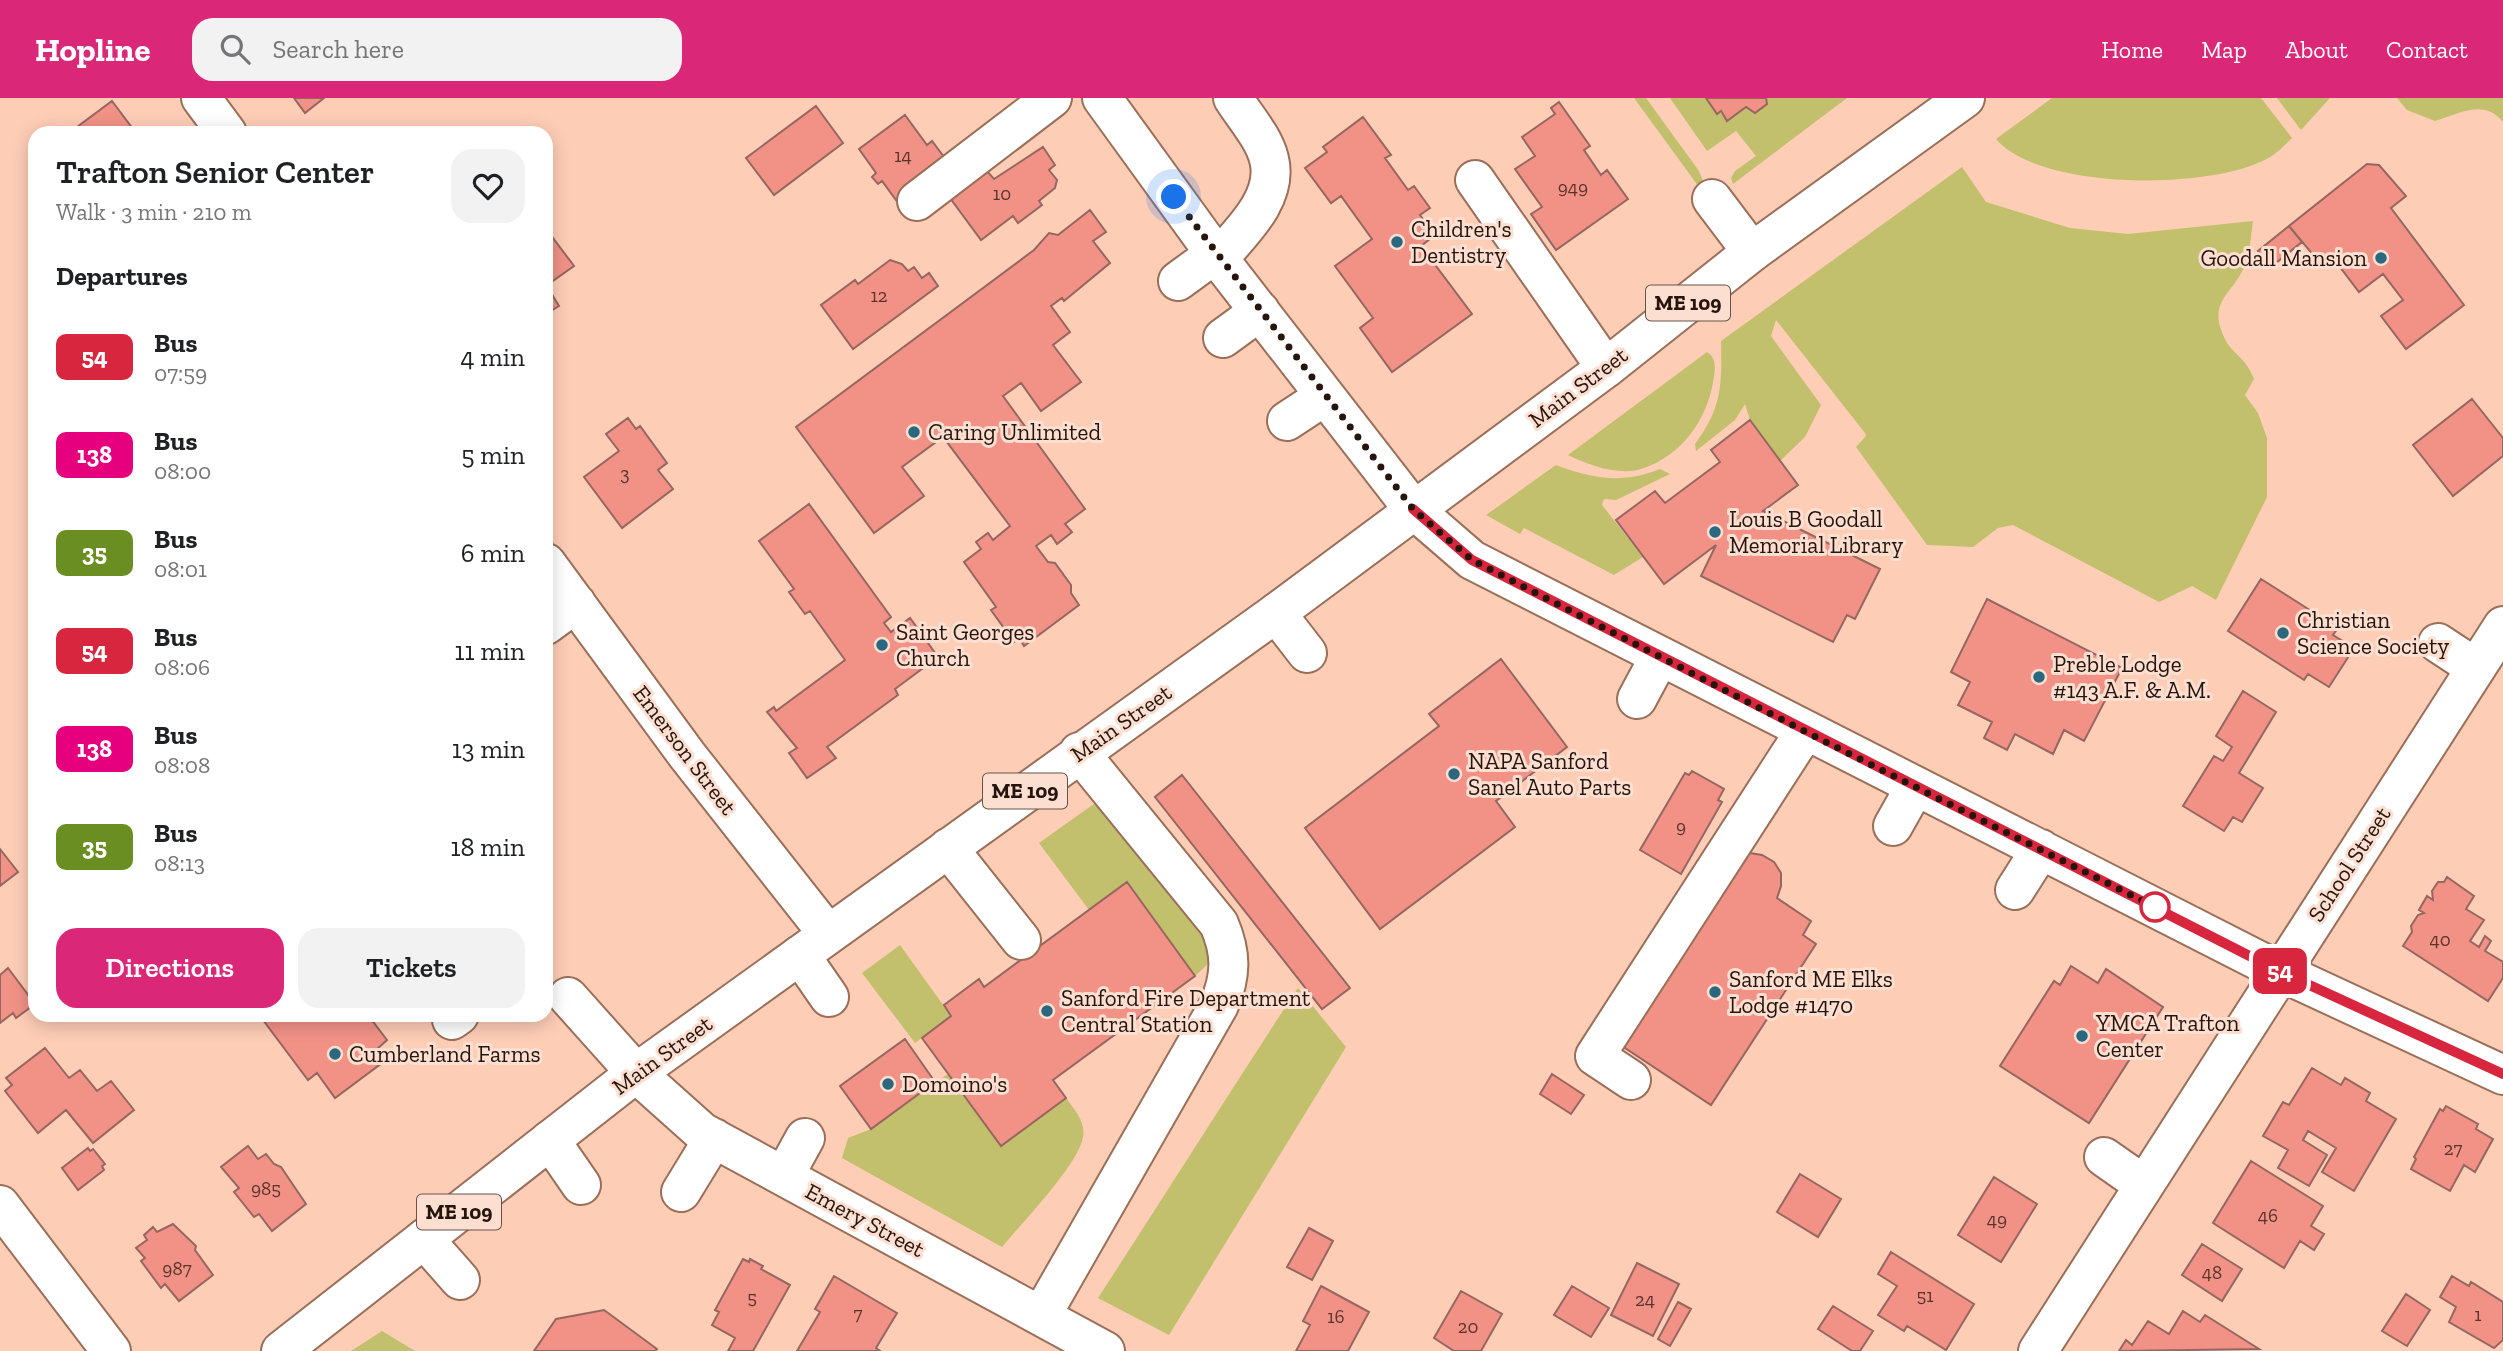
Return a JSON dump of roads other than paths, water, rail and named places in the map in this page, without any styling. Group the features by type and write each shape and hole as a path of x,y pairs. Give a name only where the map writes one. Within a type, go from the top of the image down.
{"main road":[{"path":"201,98 222,126"},
{"path":"916,201 1052,98"},
{"path":"1102,98 1217,256 1413,509 1472,560 1805,732 2281,972 2503,1074"},
{"path":"1178,281 1217,256 1251,220 1265,199 1270,177 1270,160 1233,98"},
{"name":"Main Street","path":"300,1345 424,1239 636,1073 1079,752 1276,613 1606,368 1752,252 1965,98"},
{"path":"1475,180 1606,368"},
{"path":"1712,199 1752,252"},
{"path":"1223,338 1260,311"},
{"path":"1287,422 1325,396"},
{"name":"Emerson Street","path":"553,587 561,614 687,755 814,945 829,997"},
{"path":"1276,613 1307,653"},
{"name":"School Street","path":"2038,1351 2503,626"},
{"path":"2438,643 2476,667"},
{"path":"1637,699 1660,656"},
{"path":"1631,1080 1595,1056 1805,732"},
{"path":"1041,1316 1219,1005 1228,983 1230,964 1227,943 1219,924 1079,752"},
{"path":"1893,826 1915,787"},
{"path":"948,848 1021,940"},
{"path":"2015,890 2041,849"},
{"name":"Emery Street","path":"568,997 636,1073 702,1132 1105,1351"},
{"path":"784,1177 805,1138"},
{"path":"681,1192 714,1139"},
{"path":"550,1140 581,1185"},
{"path":"2104,1157 2144,1185"},
{"path":"0,1205 111,1351"},
{"path":"424,1239 460,1280"}],"place":[{"name":"Children's Dentistry","path":"1397,242"},
{"name":"Goodall Mansion","path":"2381,258"},
{"name":"Caring Unlimited","path":"914,432"},
{"name":"Louis B Goodall Memorial Library","path":"1715,532"},
{"name":"Christian Science Society","path":"2283,633"},
{"name":"Saint Georges Church","path":"882,645"},
{"name":"Preble Lodge #143 A.F. & A.M.","path":"2039,677"},
{"name":"NAPA Sanford Sanel Auto Parts","path":"1454,774"},
{"name":"Sanford ME Elks Lodge #1470","path":"1715,992"},
{"name":"Sanford Fire Department Central Station","path":"1047,1011"},
{"name":"YMCA Trafton Center","path":"2082,1036"},
{"name":"Cumberland Farms","path":"335,1054"},
{"name":"Domoino's","path":"888,1084"}]}
